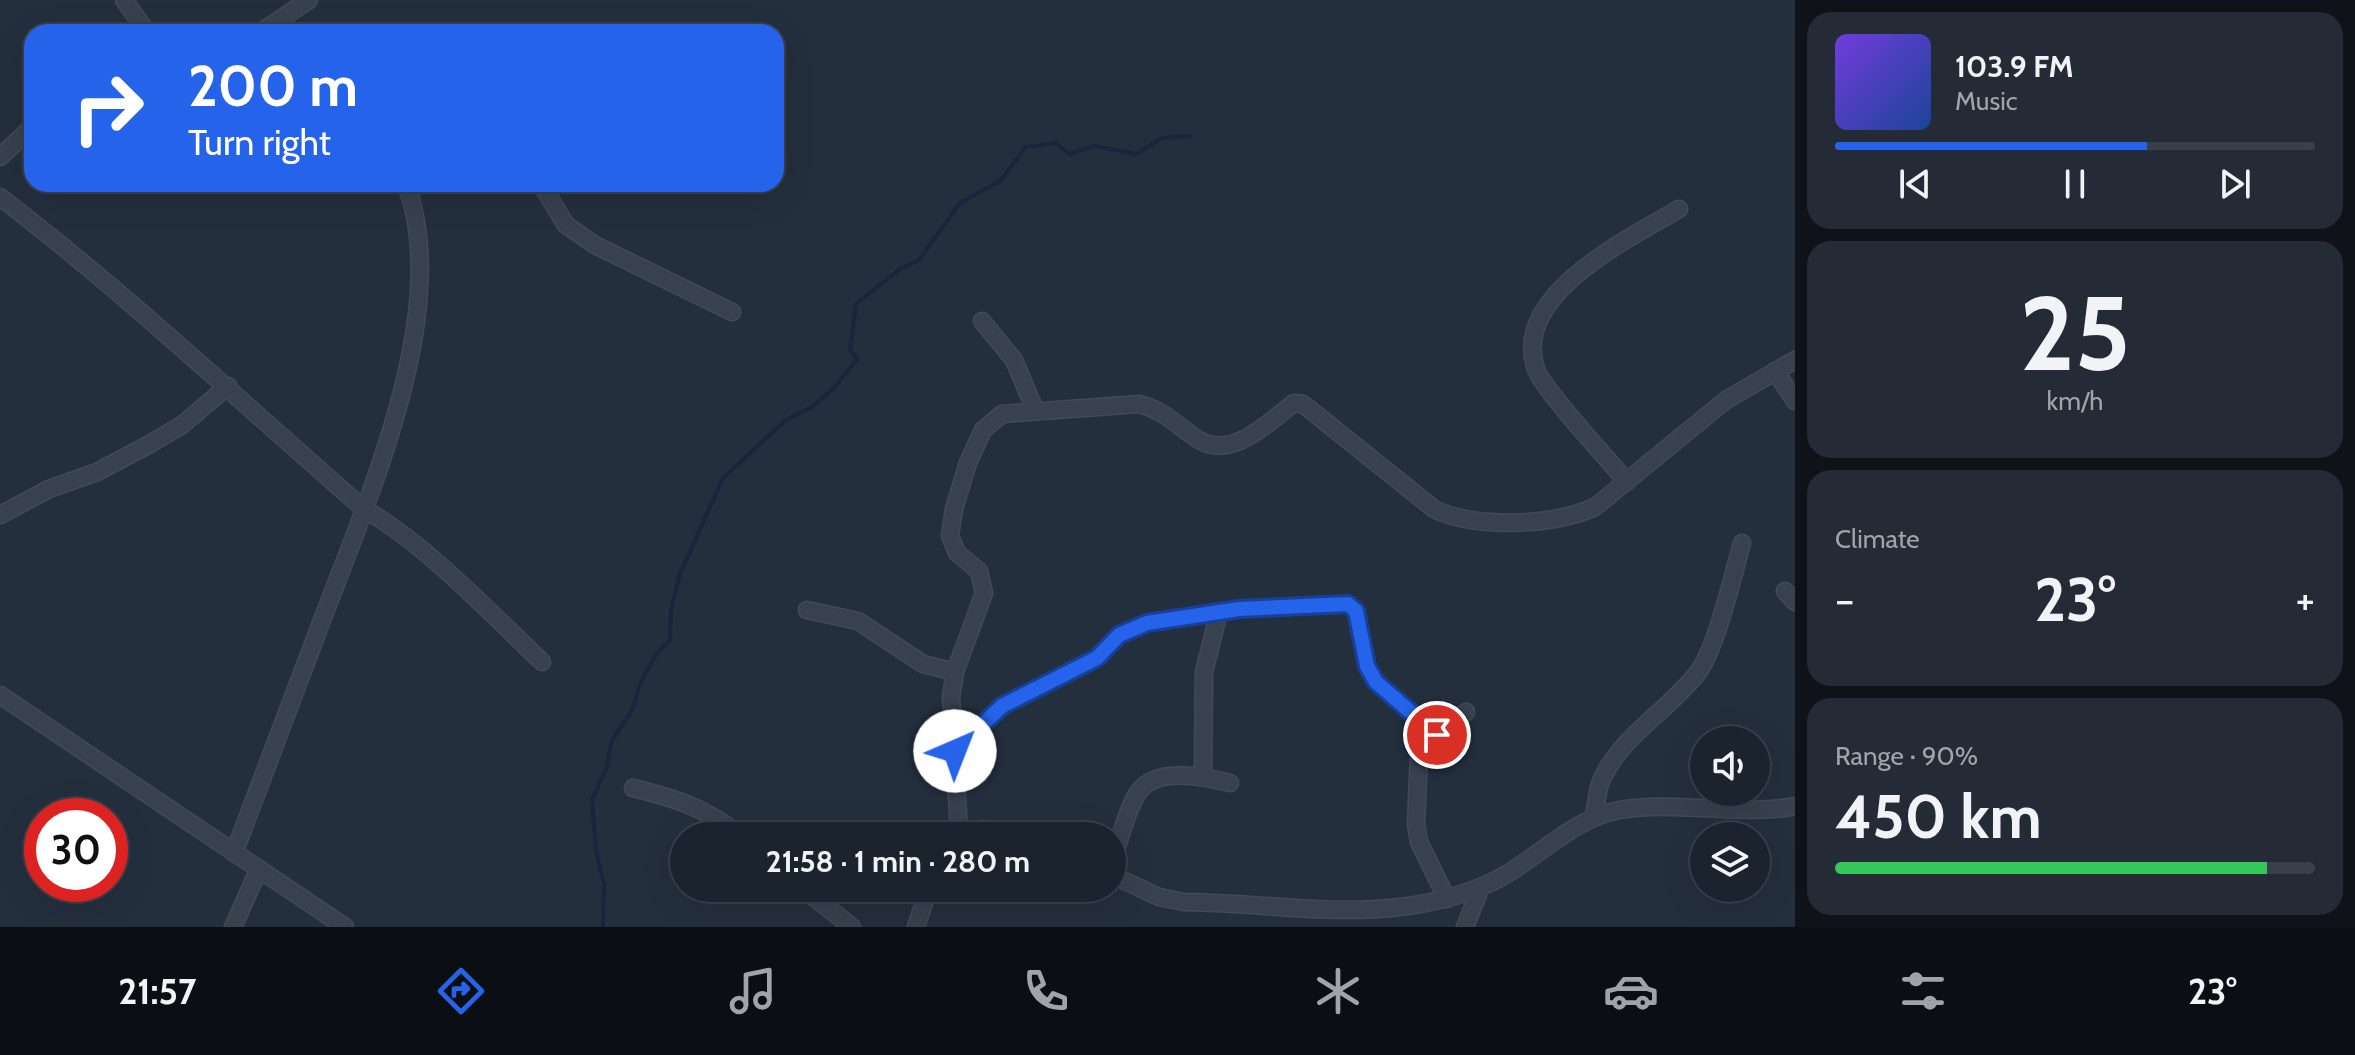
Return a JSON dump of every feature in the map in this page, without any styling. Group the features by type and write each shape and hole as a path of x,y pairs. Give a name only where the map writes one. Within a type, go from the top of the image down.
{"street":[{"path":"124,0 141,24"},
{"path":"273,24 309,0"},
{"path":"0,157 24,134"},
{"path":"234,853 389,442 419,309 422,258 409,192"},
{"path":"546,192 566,225 595,245 732,312"},
{"path":"0,197 66,248 228,386 364,509 384,520 542,662"},
{"path":"1627,482 1536,372 1530,348 1538,320 1561,290 1593,259 1679,209"},
{"path":"982,321 1014,360 1035,410"},
{"path":"958,822 951,697 955,672 984,593 979,571 957,553 950,536 954,509 983,430 1002,414 1035,410 1090,410 1139,404 1157,409 1201,441 1217,446 1249,437 1294,403 1303,404 1413,495 1453,518 1480,522 1580,514 1612,496 1685,431 1726,400 1795,360"},
{"path":"1775,371 1795,401"},
{"path":"0,515 49,489 97,472 148,445 182,425 228,386"},
{"path":"1594,817 1601,781 1612,763 1626,744 1683,688 1706,658 1742,543"},
{"path":"955,751 1002,706 1097,658 1119,635 1155,621 1219,612 1353,606 1367,666 1376,682 1437,735"},
{"path":"807,610 858,621 923,664 955,672"},
{"path":"1203,777 1204,672 1219,612"},
{"path":"0,695 345,927"},
{"path":"1447,899 1419,842 1416,824 1419,754 1466,712"},
{"path":"1126,822 1138,791 1151,780 1171,776 1203,777 1230,783"},
{"path":"633,788 688,802 724,822"},
{"path":"1126,882 1159,897 1184,902 1310,907 1354,913 1412,908 1447,899 1503,877 1594,817 1651,807 1795,806"},
{"path":"233,927 259,869"},
{"path":"1465,927 1481,887"},
{"path":"820,902 852,927"},
{"path":"916,927 924,902"}],"waterway":[{"path":"603,927 604,884 596,851 592,800 606,769 612,740 632,711 640,684 656,654 670,640 671,609 680,574 723,478 786,420 812,407 833,389 857,359 850,350 856,304 900,269 919,260 960,203 1000,181 1026,147 1056,143 1069,154 1094,146 1136,154 1162,138 1190,136"}],"route":[{"path":"955,751 1002,706 1097,658 1119,635 1147,623 1239,609 1323,608 1348,604 1353,606 1360,622 1367,666 1376,682 1437,735"}]}
